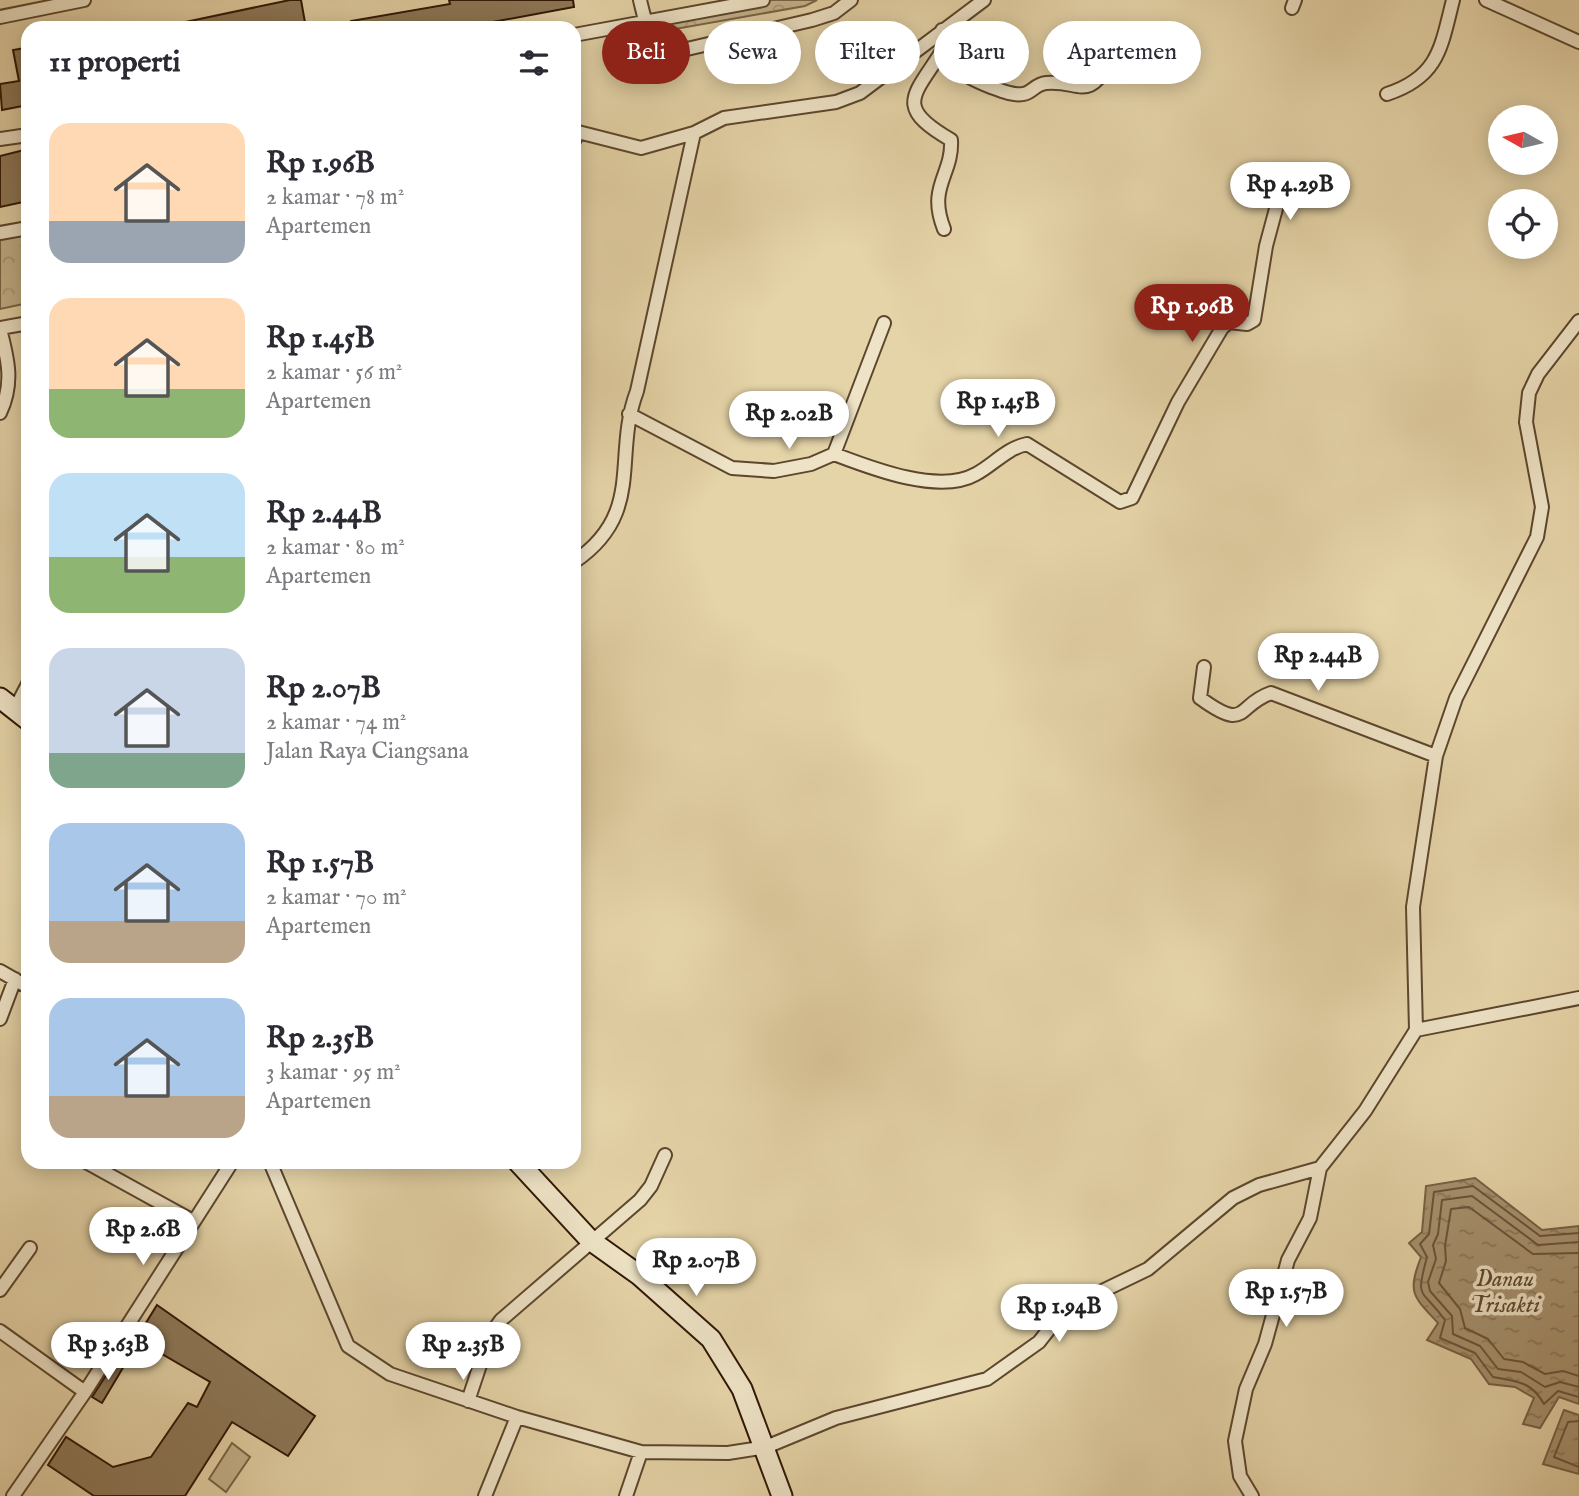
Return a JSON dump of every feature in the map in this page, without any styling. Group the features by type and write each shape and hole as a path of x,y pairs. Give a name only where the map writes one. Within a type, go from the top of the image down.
{"main road":[{"path":"524,1169 590,1240 639,1275 710,1339 742,1389 766,1447 782,1496"}],"street":[{"path":"0,17 85,0"},
{"path":"640,0 645,21"},
{"path":"655,21 763,0"},
{"path":"690,48 812,20 834,13 851,0"},
{"path":"955,21 984,0"},
{"path":"1387,94 1417,79 1430,68 1438,56 1453,0"},
{"path":"1486,0 1579,42"},
{"path":"581,34 602,30"},
{"path":"581,133 641,148 694,133 724,118 836,102 860,93 934,36"},
{"path":"934,65 918,91 913,107 916,116 951,140 937,193 937,208 944,229"},
{"path":"985,84 1015,95 1027,94 1038,83 1043,83"},
{"path":"1060,84 1082,89 1094,84"},
{"path":"581,558 588,553 622,502 629,414 637,391 694,133"},
{"path":"0,139 21,136"},
{"path":"629,414 732,468 774,471 811,464 834,454 880,471 918,479 954,481 976,475 1017,446 1027,444 1120,502 1132,498 1178,402 1222,328 1229,323 1247,324 1254,320 1266,246 1281,190"},
{"path":"0,233 21,229"},
{"path":"1252,1496 1240,1476 1235,1441 1245,1389 1265,1344 1288,1260 1310,1217 1320,1168 1365,1111 1416,1030 1413,907 1436,756 1456,698 1537,537 1542,507 1526,422 1529,393 1538,374 1579,321"},
{"path":"834,454 884,323"},
{"path":"0,412 9,395 9,366 0,328 21,324"},
{"path":"1204,667 1200,698 1228,714 1242,714 1271,693 1436,756"},
{"path":"0,971 21,982"},
{"path":"0,1019 15,979"},
{"path":"1416,1030 1579,998"},
{"path":"468,1401 490,1335 501,1320 590,1240 640,1200 651,1186 665,1155"},
{"path":"273,1169 348,1346 390,1374 517,1417 641,1452 728,1453 766,1447 836,1418 987,1379 1039,1342 1065,1309 1148,1269 1233,1198 1259,1185 1320,1168"},
{"path":"99,1169 193,1221"},
{"path":"13,1496 85,1392 227,1169"},
{"path":"0,1290 30,1248"},
{"path":"0,1331 85,1392"},
{"path":"485,1496 517,1417"},
{"path":"626,1496 641,1452"}],"green space":[{"path":"736,0 817,0 805,6 720,21 704,21 704,24 690,26 690,21 669,21"},
{"path":"21,227 21,304 0,309 0,231"},
{"path":"232,1443 250,1457 226,1492 209,1479"}],"water":[{"name":"Danau Trisakti","path":"1475,1178 1542,1230 1579,1226 1579,1404 1559,1397 1540,1428 1523,1424 1534,1398 1515,1387 1489,1384 1471,1359 1427,1340 1438,1323 1415,1293 1414,1279 1421,1257 1409,1243 1422,1232 1426,1186"},
{"path":"1564,1410 1579,1415 1579,1474 1543,1464"}],"building":[{"path":"301,0 305,21 190,21"},
{"path":"449,0 573,0 574,7 498,21 351,21 450,4"},
{"path":"21,49 21,106 2,110 0,84 19,81 13,50"},
{"path":"21,151 21,202 0,207 0,156"},
{"path":"157,1305 315,1416 288,1456 232,1422 185,1496 94,1496 48,1465 66,1437 113,1467 151,1457 188,1403 197,1407 210,1382 136,1339"},
{"path":"116,1360 124,1366 102,1403 92,1397"}]}
